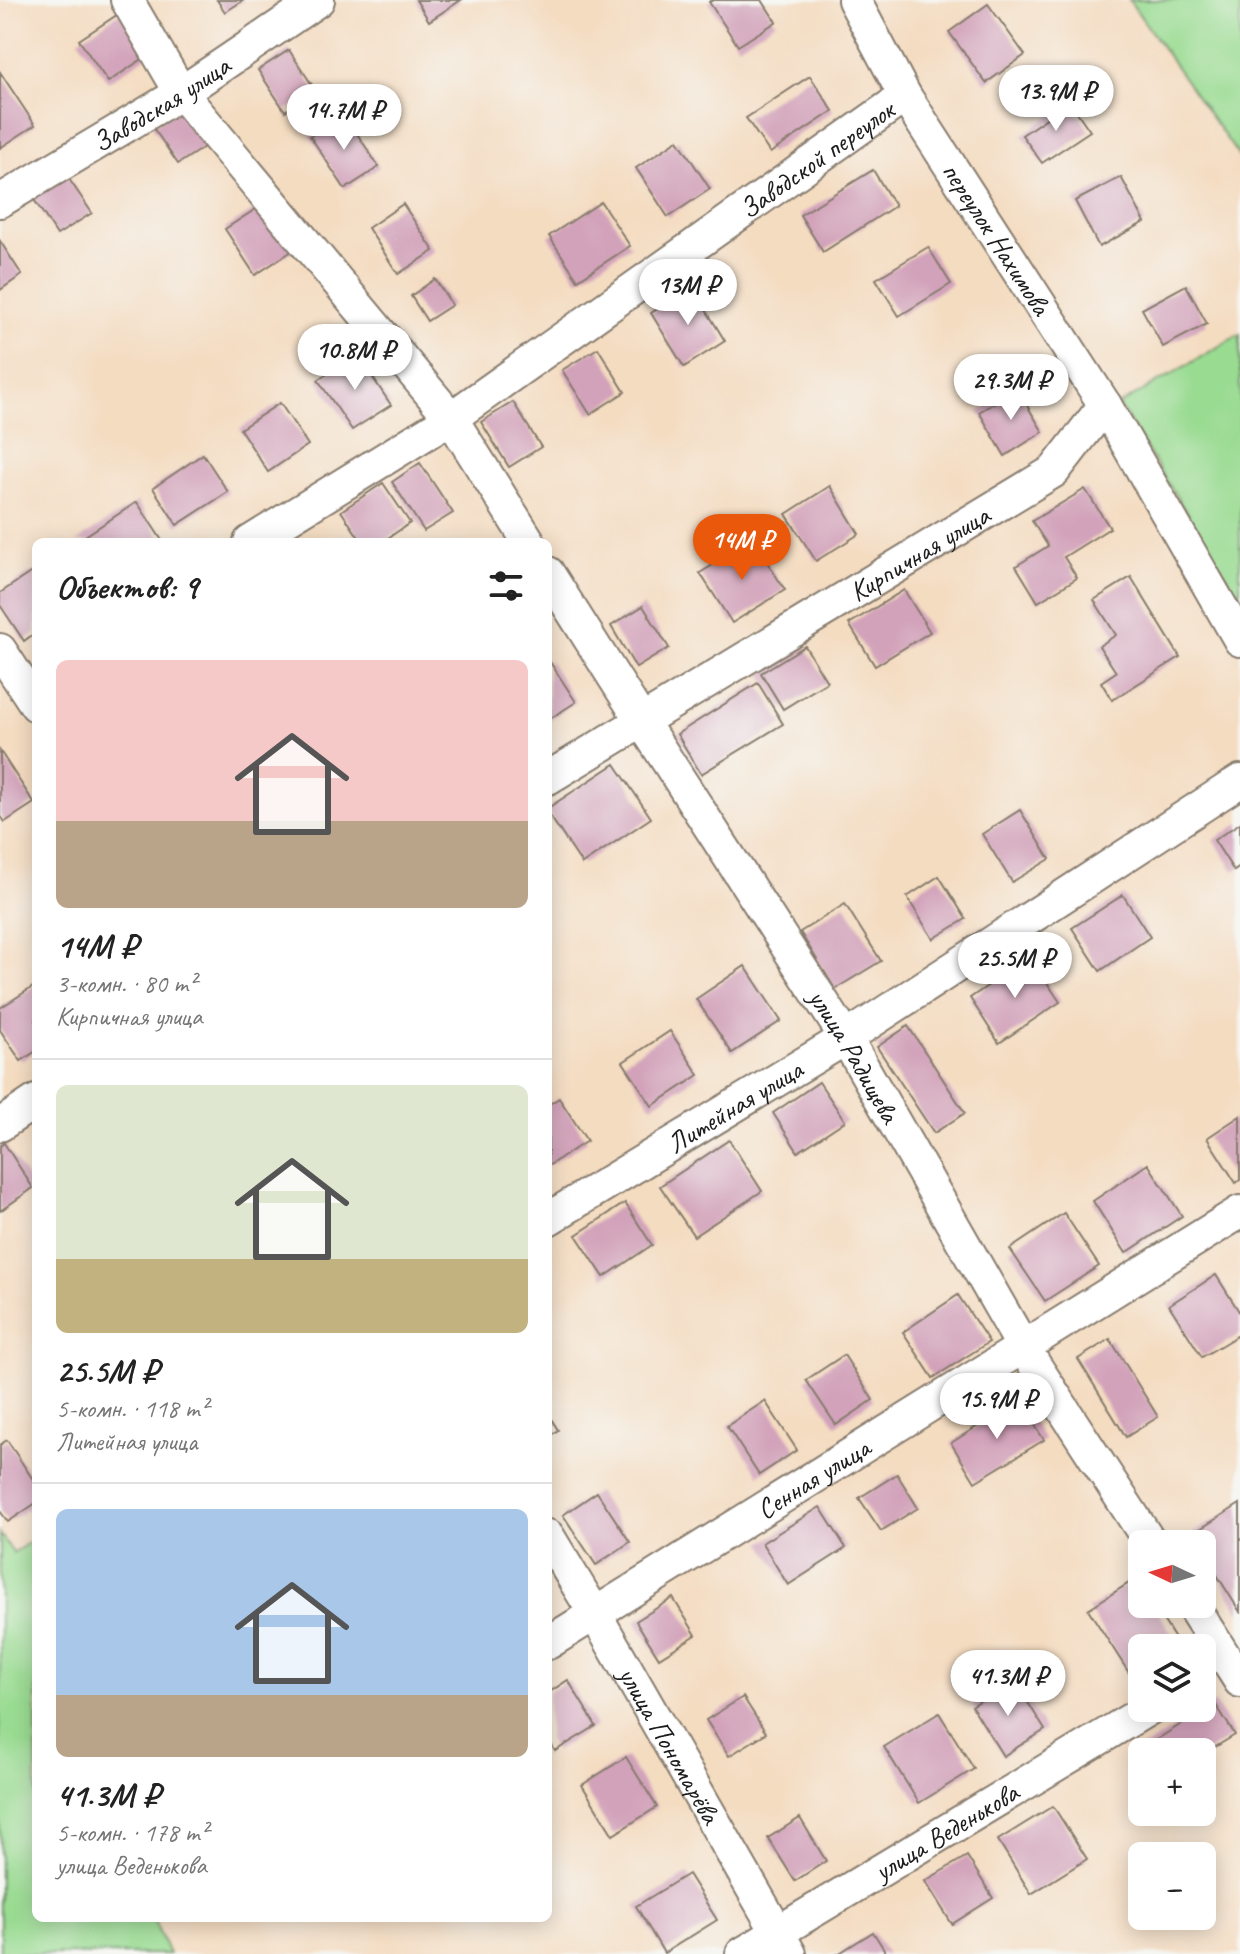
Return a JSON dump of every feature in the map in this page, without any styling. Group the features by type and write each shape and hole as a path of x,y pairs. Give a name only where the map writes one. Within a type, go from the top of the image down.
{"street":[{"path":"127,0 181,93 451,418 526,538"},
{"name":"Заводская улица","path":"0,201 181,93 318,0"},
{"name":"переулок Нахимова","path":"854,0 905,96 1105,405 1240,640"},
{"name":"Заводской переулок","path":"256,538 451,418 905,96"},
{"name":"Кирпичная улица","path":"552,776 1054,471 1105,405"},
{"name":"улица Радищева","path":"552,579 846,1038 1023,1347 1142,1530"},
{"path":"0,650 24,690"},
{"name":"Литейная улица","path":"552,1217 846,1038 1240,781"},
{"path":"0,1125 32,1104"},
{"name":"Сенная улица","path":"552,1641 1240,1212"},
{"name":"улица Пономарёва","path":"552,1543 784,1943"},
{"path":"1199,1618 1228,1668"},
{"name":"улица Веденькова","path":"742,1954 784,1943 1128,1722"}],"green space":[{"path":"1129,0 1240,0 1240,158"},
{"path":"1240,334 1240,598 1119,405"},
{"path":"0,1534 13,1553 32,1541 32,1922 155,1922 169,1954 0,1954"}],"building":[{"path":"217,0 244,0 225,12"},
{"path":"416,0 461,0 429,21"},
{"path":"762,0 776,22 738,46 709,2"},
{"path":"988,4 1025,55 986,83 949,32"},
{"path":"123,11 151,53 108,82 79,40"},
{"path":"289,50 316,91 285,111 258,70"},
{"path":"0,72 35,125 0,148"},
{"path":"810,76 833,111 770,153 746,118"},
{"path":"198,96 224,134 178,164 152,126"},
{"path":"1070,102 1090,131 1042,163 1022,135"},
{"path":"344,114 379,167 345,189 310,136"},
{"path":"678,140 710,189 668,217 636,168"},
{"path":"873,170 895,206 823,252 800,215"},
{"path":"67,176 92,213 57,235 33,198"},
{"path":"1121,177 1145,222 1099,247 1075,201"},
{"path":"601,202 630,246 578,280 549,236"},
{"path":"265,203 295,249 255,275 225,229"},
{"path":"403,204 434,251 398,274 368,228"},
{"path":"0,241 22,275 0,290"},
{"path":"928,247 951,284 899,316 876,279"},
{"path":"435,279 452,305 427,321 411,296"},
{"path":"1186,285 1207,324 1163,347 1142,309"},
{"path":"692,287 725,341 684,367 651,313"},
{"path":"598,348 625,392 590,414 562,370"},
{"path":"357,354 391,405 352,430 318,380"},
{"path":"1017,389 1043,432 1005,456 979,412"},
{"path":"513,402 541,447 509,467 481,422"},
{"path":"280,403 308,445 268,472 240,429"},
{"path":"203,454 228,492 177,525 153,488"},
{"path":"420,463 453,513 424,531 392,482"},
{"path":"383,483 410,523 388,538 359,538 341,511"},
{"path":"830,486 859,534 816,561 786,514"},
{"path":"1085,489 1110,528 1064,557 1077,578 1038,602 1016,566 1048,546 1032,521"},
{"path":"137,502 160,538 82,538"},
{"path":"753,540 785,590 732,623 700,573"},
{"path":"32,572 32,635 24,641 0,605 0,593"},
{"path":"1131,577 1180,657 1112,700 1101,682 1116,672 1099,646 1116,635 1094,600"},
{"path":"904,590 930,632 875,666 849,624"},
{"path":"643,606 669,648 636,668 611,626"},
{"path":"805,646 827,682 783,709 761,673"},
{"path":"552,665 576,702 552,717"},
{"path":"758,683 783,724 701,774 677,734"},
{"path":"0,751 32,804 5,822 0,815"},
{"path":"615,764 651,818 582,864 552,819 552,805"},
{"path":"1020,810 1050,859 1012,882 982,834"},
{"path":"1240,823 1240,867 1234,871 1214,840"},
{"path":"939,876 966,919 933,939 907,897"},
{"path":"1123,895 1150,937 1100,971 1072,928"},
{"path":"845,904 881,961 835,989 800,932"},
{"path":"1030,957 1060,1002 999,1043 970,998"},
{"path":"745,966 781,1021 732,1053 696,999"},
{"path":"32,988 32,1054 21,1061 0,1030 0,1008"},
{"path":"908,1026 965,1113 934,1133 877,1047"},
{"path":"670,1031 699,1075 652,1106 623,1062"},
{"path":"819,1082 845,1121 798,1152 773,1113"},
{"path":"559,1098 587,1141 552,1163 552,1102"},
{"path":"1240,1116 1240,1180 1236,1183 1207,1138"},
{"path":"729,1140 762,1191 694,1236 660,1186"},
{"path":"4,1143 32,1189 0,1211 0,1146"},
{"path":"1148,1164 1182,1216 1126,1253 1093,1201"},
{"path":"625,1203 652,1245 604,1277 576,1235"},
{"path":"1064,1213 1099,1266 1045,1301 1010,1249"},
{"path":"1216,1275 1240,1313 1240,1334 1202,1357 1169,1305"},
{"path":"958,1295 989,1342 933,1378 903,1332"},
{"path":"1110,1339 1158,1417 1126,1437 1078,1359"},
{"path":"844,1355 873,1400 836,1425 806,1380"},
{"path":"1019,1400 1044,1440 975,1482 951,1443"},
{"path":"765,1401 797,1450 759,1475 727,1426"},
{"path":"552,1420 558,1430 552,1434"},
{"path":"7,1440 32,1478 32,1506 8,1522 0,1511 0,1445"},
{"path":"897,1474 918,1508 881,1531 859,1498"},
{"path":"597,1492 630,1542 596,1565 563,1515"},
{"path":"1240,1504 1240,1612 1216,1573 1216,1530 1198,1530"},
{"path":"820,1507 846,1548 788,1585 762,1543"},
{"path":"1128,1584 1128,1618 1162,1618 1172,1634 1128,1634 1128,1671 1088,1609"},
{"path":"673,1598 696,1635 659,1658 636,1621"},
{"path":"568,1680 596,1726 555,1751 552,1746 552,1690"},
{"path":"1014,1680 1045,1730 1003,1756 972,1706"},
{"path":"743,1697 766,1733 729,1756 706,1720"},
{"path":"1216,1705 1235,1735 1216,1747 1216,1738 1159,1738 1185,1722 1216,1722"},
{"path":"939,1713 974,1769 919,1803 884,1747"},
{"path":"626,1757 657,1807 613,1835 582,1785"},
{"path":"1053,1806 1087,1859 1031,1894 998,1840"},
{"path":"800,1818 826,1861 795,1881 768,1838"},
{"path":"967,1856 993,1898 952,1924 925,1881"},
{"path":"688,1874 717,1920 664,1953 636,1906"},
{"path":"873,1932 887,1954 838,1954"}]}
